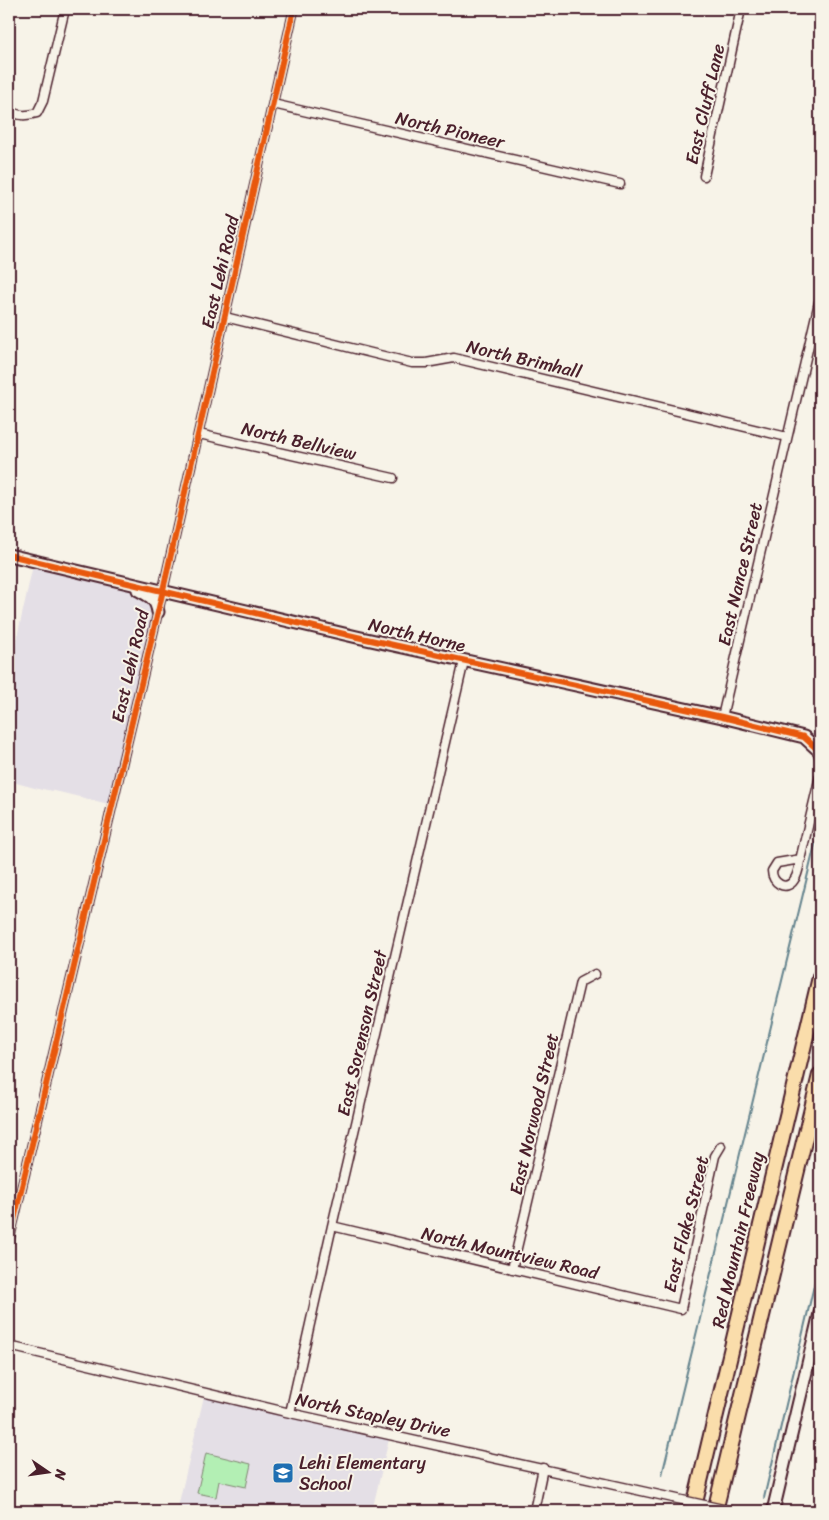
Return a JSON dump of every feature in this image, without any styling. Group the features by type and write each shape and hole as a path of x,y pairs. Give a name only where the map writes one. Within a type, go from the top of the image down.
{"highway":[{"name":"Red Mountain Freeway","path":"693,1511 820,977"},
{"path":"715,1511 820,1075"}],"street":[{"path":"9,109 12,113 20,115 37,113 43,101 65,9"},
{"name":"East Lehi Road","path":"9,1241 163,591 294,9"},
{"name":"East Cluff Lane","path":"704,176 742,9"},
{"name":"North Pioneer","path":"273,104 620,184"},
{"name":"East Nance Street","path":"722,717 820,298"},
{"name":"North Brimhall","path":"226,317 412,363 426,363 454,358 787,437"},
{"name":"North Bellview","path":"199,434 393,478"},
{"name":"North Horne","path":"9,555 464,661 722,717 804,738 818,753"},
{"path":"115,580 134,587 148,596 156,603 158,612"},
{"name":"East Sorenson Street","path":"290,1413 464,661"},
{"path":"801,860 820,776"},
{"name":"East Norwood Street","path":"512,1268 580,982 596,974"},
{"name":"East Flake Street","path":"681,1309 716,1156 721,1146"},
{"name":"North Mountview Road","path":"332,1226 681,1309"},
{"path":"773,1511 820,1313"},
{"name":"North Stapley Drive","path":"9,1346 290,1413 732,1511"},
{"path":"534,1511 543,1468"}],"shaded area":[{"path":"34,561 163,591 113,805 9,781 9,673"},
{"name":"Lehi Elementary School","path":"205,1392 390,1435 372,1511 177,1511"}],"green space":[{"path":"206,1453 251,1464 246,1487 219,1481 216,1497 197,1493"}],"waterway":[{"path":"662,1475 820,824"},
{"path":"764,1498 820,1260"}],"cycle path":[{"path":"9,1241 158,612 294,9"},
{"path":"9,555 357,637 722,717 804,737 816,748 820,758"}],"place":[{"name":"Lehi Elementary School","path":"283,1473"}]}
